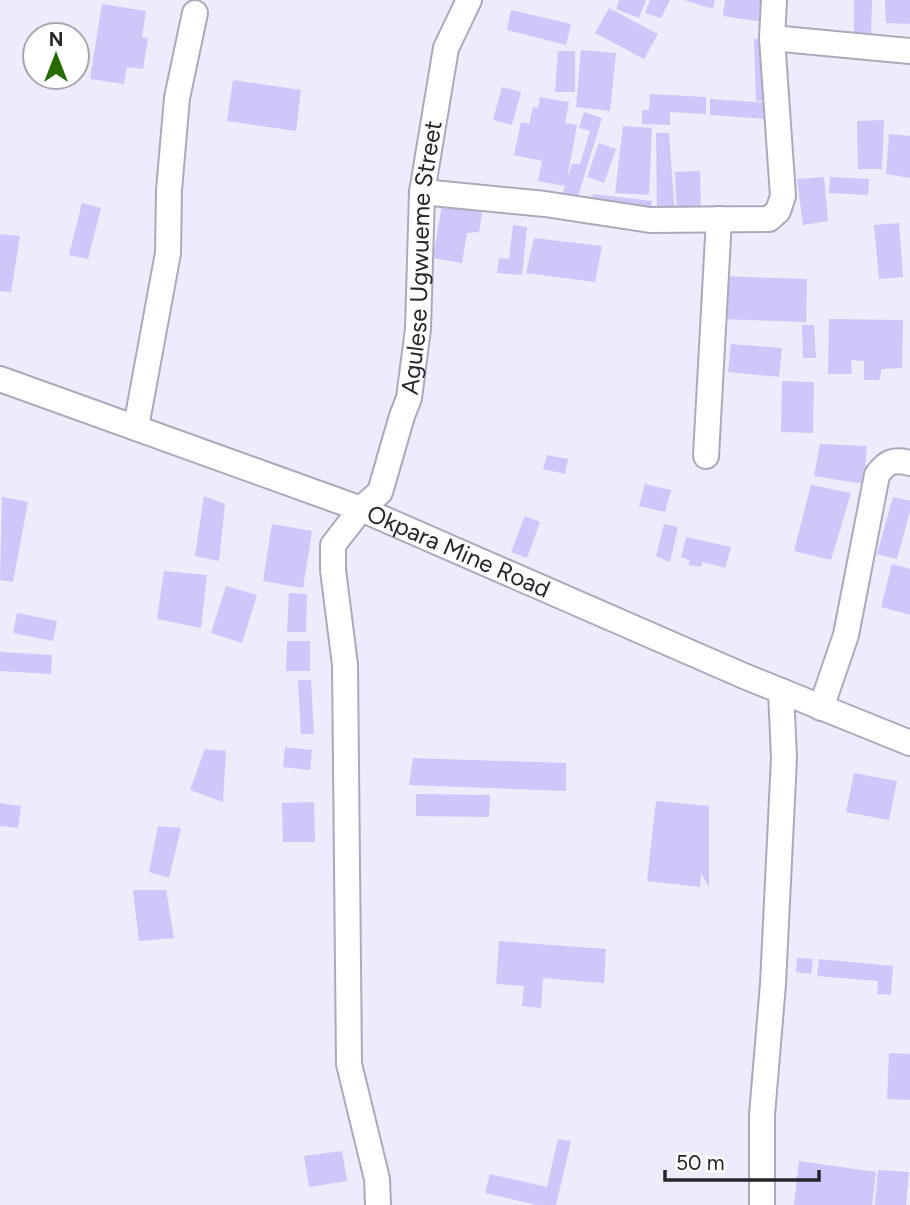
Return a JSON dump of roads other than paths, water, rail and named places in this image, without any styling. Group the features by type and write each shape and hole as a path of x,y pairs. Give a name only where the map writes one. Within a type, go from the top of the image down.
{"street":[{"name":"Agulese Ugwueme Street","path":"378,1205 377,1179 349,1064 345,665 333,570 333,545 361,509 380,492 402,416 410,398 418,328 422,192 446,48 469,0"},
{"path":"422,192 545,204 650,220 769,219 778,211 783,196 772,37 774,0"},
{"path":"136,427 168,253 169,190 177,98 195,13"},
{"path":"772,37 910,51"},
{"path":"706,456 719,219"},
{"name":"Okpara Mine Road","path":"0,379 361,509 781,691 910,743"},
{"path":"821,708 846,635 877,475 884,465 895,460 910,463"},
{"path":"762,1205 762,1115 771,1008 785,758 781,691"}]}
